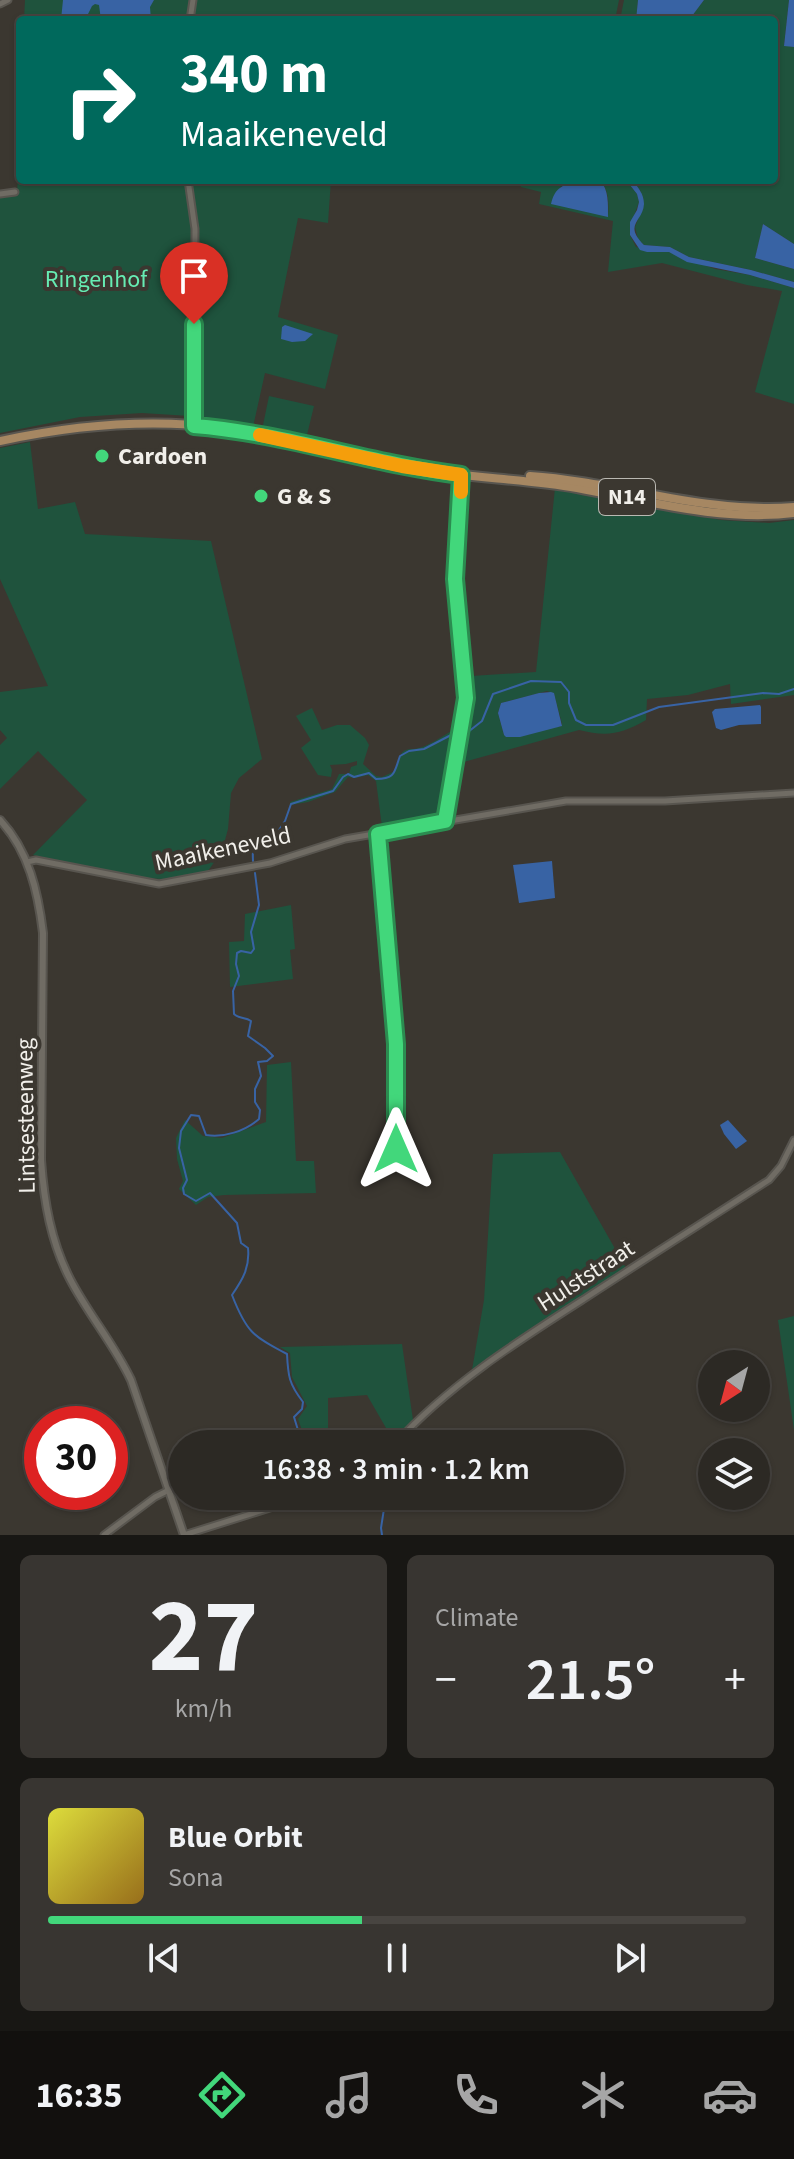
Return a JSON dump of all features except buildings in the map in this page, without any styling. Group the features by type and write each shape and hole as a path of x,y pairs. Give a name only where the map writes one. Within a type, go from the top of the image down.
{"main road":[{"name":"N14","path":"0,441 94,425 173,423 245,432 402,466 461,475 542,477 720,507 794,510"}],"street":[{"path":"0,4 8,0"},
{"path":"189,184 195,229 194,426"},
{"path":"0,194 15,192"},
{"path":"445,821 466,698 455,579 461,475"},
{"name":"Maaikeneveld","path":"27,862 36,860 159,884 270,863 328,843 566,801 665,801 794,793"},
{"name":"Lintsesteenweg","path":"0,820 27,862 36,888 43,933 41,1160 53,1235 71,1280 131,1380 168,1487"},
{"path":"378,834 396,1044 396,1149"},
{"name":"Hulststraat","path":"408,1430 442,1399 540,1327 769,1180 781,1166 794,1140"},
{"path":"104,1535 168,1490"},
{"name":"Lintsesteenweg","path":"176,1510 184,1535"},
{"path":"184,1535 263,1510"}],"green space":[{"path":"25,0 190,0 188,16 24,16"},
{"path":"195,0 619,0 616,16 193,16"},
{"path":"624,0 638,0 636,16 621,16"},
{"path":"704,0 789,0 784,45 794,47 794,244 763,224 755,258 794,269 794,282 689,257 670,247 644,245 638,239 635,227 641,192 636,184 778,184 778,16 692,16"},
{"name":"Ringenhof","path":"18,184 185,184 192,232 190,416 142,413 80,417 0,433 0,198 17,196"},
{"path":"191,184 331,184 328,223 298,218 278,317 338,335 325,389 265,373 253,427 194,418 197,229"},
{"path":"521,184 566,184 560,187 608,216 607,193 603,184 629,184 639,202 630,227 636,247 669,252 715,269 794,288 794,404 755,392 782,291 662,263 608,272 613,221 539,204 541,192 521,187"},
{"path":"269,396 314,406 306,439 262,430"},
{"path":"30,442 38,509 75,502 85,534 211,541 262,759 239,778 231,793 228,829 222,851 208,871 163,879 144,878 33,855 87,800 38,751 0,789 0,745 7,738 0,730 0,692 48,686 0,579 0,448"},
{"path":"555,488 721,520 769,523 794,520 794,695 731,704 730,684 688,695 647,699 646,720 622,731 606,734 579,730 460,763 471,676 536,672","holes":["547,691 554,694 562,724 560,727 527,735 504,735 498,713 501,703"]},
{"path":"312,708 322,730 350,725 365,738 369,745 363,764 376,776 382,777 395,771 403,751 420,748 457,728 438,818 382,827 376,781 368,775 348,777 335,792 291,805 290,802 332,789 339,774 349,774 351,767 357,765 357,761 330,765 331,777 318,775 301,748 311,740 296,716"},
{"path":"291,905 295,949 290,950 293,979 230,987 229,942 244,941 245,914"},
{"path":"291,1062 296,1161 314,1161 316,1193 224,1195 208,1197 196,1205 179,1189 183,1181 176,1138 185,1120 203,1136 222,1138 266,1122 267,1065"},
{"path":"560,1152 626,1268 472,1370 484,1300 493,1154"},
{"path":"794,1316 794,1430 778,1320"},
{"path":"402,1344 413,1420 403,1430 387,1430 367,1395 328,1398 328,1430 302,1430 298,1419 307,1406 292,1377 290,1353 280,1347"}],"water":[{"path":"63,0 154,0 150,7 151,16 100,16 99,5 95,4 87,16 61,16"},
{"path":"638,0 704,0 692,16 636,16"},
{"path":"789,0 794,0 794,47 784,46"},
{"path":"566,184 603,184 608,217 551,204"},
{"path":"629,184 635,184 643,197 643,210 635,232 644,245 670,247 689,257 794,282 794,288 687,262 669,252 640,250 630,235 630,222 639,202"},
{"path":"763,224 794,244 794,269 755,258"},
{"path":"285,325 313,334 305,341 281,339"},
{"path":"554,693 562,726 520,737 504,735 498,713 501,703"},
{"path":"760,705 761,724 721,730 716,728 712,712 715,709"},
{"path":"552,861 555,898 519,903 513,865"},
{"path":"728,1120 747,1141 736,1149 720,1125"}],"waterway":[{"path":"468,732 482,721 493,694 531,681 561,682 569,692 569,703 576,720 586,725 613,725 659,707 763,693 779,694 794,689"},
{"path":"253,861 255,842 273,839 285,821 291,804 333,791 348,774 354,777 369,773 376,779 387,778 393,774 400,756 424,749 453,734"},
{"path":"255,873 259,905 251,932 254,949 251,953 237,953 239,976 233,991 234,1014 251,1021 248,1036 273,1056 267,1061 258,1062 261,1076 255,1089 255,1102 260,1110 259,1119 234,1133 213,1136 206,1135 199,1116 191,1115 181,1131 179,1148 187,1180 184,1194 196,1201 210,1193 237,1223 241,1243 248,1248 245,1273 232,1295 246,1325 287,1354 290,1380 303,1402 302,1409 294,1417 298,1430"},
{"path":"382,1535 384,1510"}],"slow traffic":[{"path":"260,435 402,466 461,475 461,492"}],"place":[{"name":"Cardoen","path":"102,456"},
{"name":"G & S","path":"261,496"}],"route":[{"path":"194,324 194,426 223,428 402,466 461,475 455,579 467,688 445,821 378,834 393,991 396,1149"}]}
